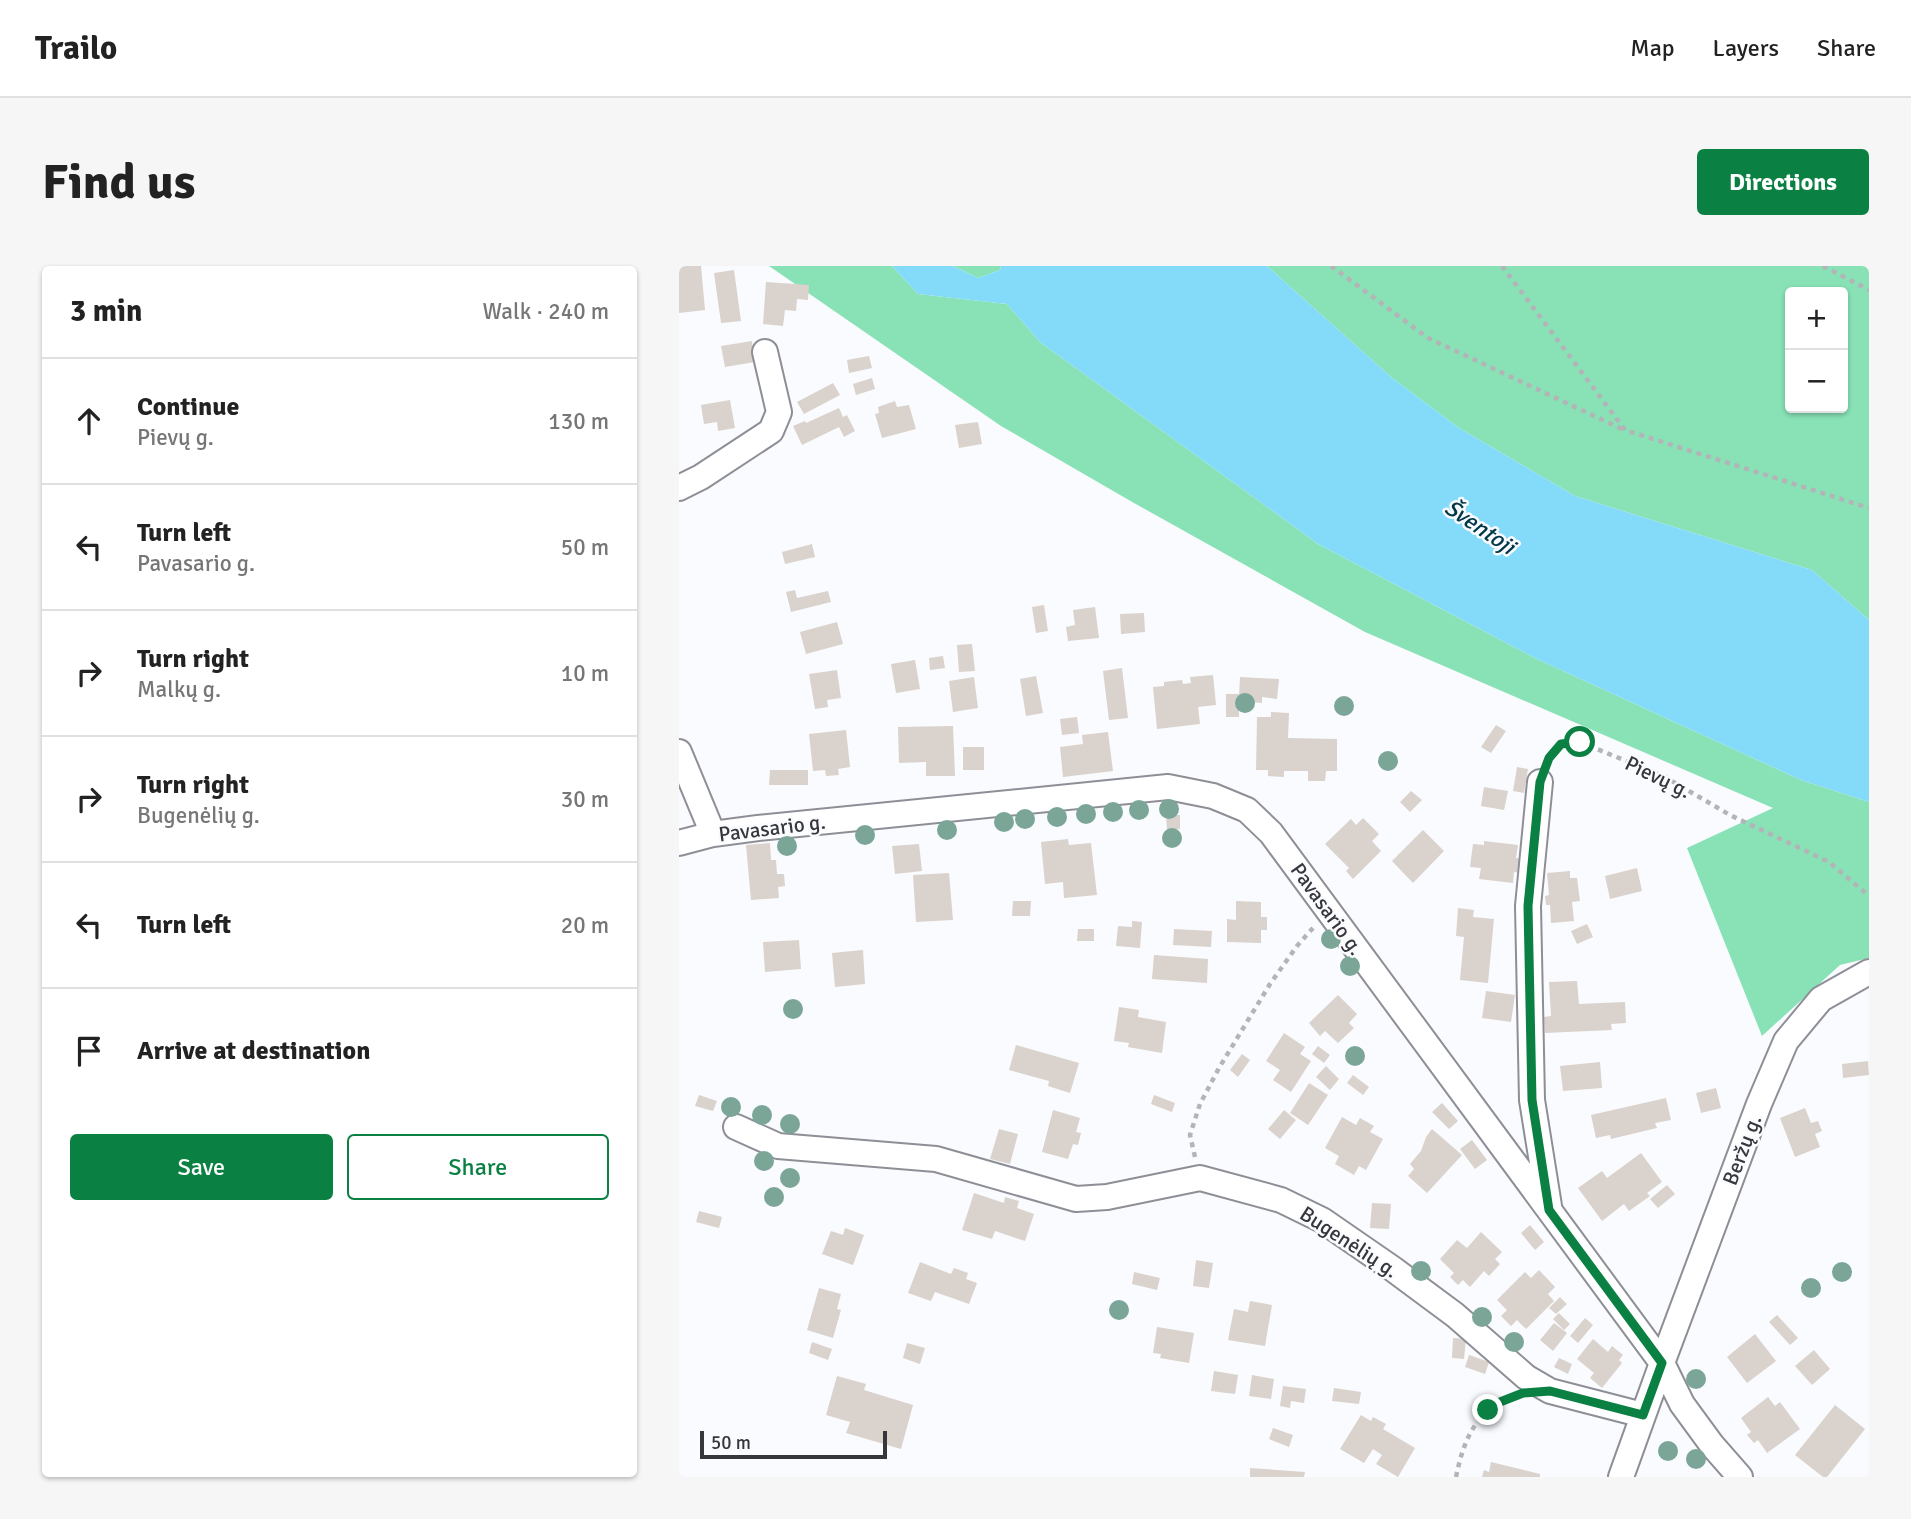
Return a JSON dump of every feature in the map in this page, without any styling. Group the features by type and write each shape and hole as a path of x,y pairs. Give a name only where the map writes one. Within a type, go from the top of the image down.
{"street":[{"path":"679,488 701,477 771,431 779,412 765,352"},
{"path":"679,752 713,834"},
{"path":"1540,782 1528,906 1532,1100 1549,1210"},
{"name":"Pavasario g.","path":"679,843 713,834 758,828 1168,787 1213,796 1247,810 1271,832 1662,1363 1682,1404 1740,1477"},
{"name":"Beržų g.","path":"1622,1477 1759,1104 1786,1041 1821,999 1869,971"},
{"name":"Bugenėlių g.","path":"736,1127 778,1146 936,1159 1076,1199 1107,1197 1200,1178 1281,1200 1322,1220 1393,1269 1455,1315 1527,1377 1550,1391 1643,1415"}],"path":[{"path":"1331,266 1428,338 1625,430 1869,508"},
{"path":"1502,266 1625,430"},
{"path":"1823,266 1869,290"},
{"name":"Pievų g.","path":"1540,782 1549,758 1561,744 1580,742 1665,777 1730,815 1829,862 1869,896"},
{"path":"1200,1178 1190,1135 1200,1104 1270,984 1297,946 1328,911"},
{"path":"1456,1477 1468,1436 1488,1410 1523,1393 1550,1391"}],"green space":[{"path":"769,266 892,266 918,294 1007,304 1040,342 1318,544 1537,659 1801,780 1869,802 1869,958 1840,965 1762,1036 1687,848 1773,808 1365,632 1001,426"},
{"path":"953,266 1001,266 1000,270 978,278"},
{"path":"1267,266 1869,266 1869,620 1812,570 1575,496 1459,428 1391,377"}],"water":[{"name":"Šventoji","path":"892,266 953,266 978,278 1000,270 1001,266 1267,266 1391,377 1459,428 1575,496 1812,570 1869,620 1869,802 1801,780 1537,659 1318,544 1040,342 1007,304 918,294"}],"building":[{"path":"679,266 701,266 705,310 679,313"},
{"path":"734,270 741,321 721,323 714,273"},
{"path":"766,282 809,285 808,300 797,299 796,311 785,310 783,326 763,324"},
{"path":"752,341 755,362 725,367 721,346"},
{"path":"869,356 872,368 849,373 847,360"},
{"path":"872,378 875,389 856,395 853,384"},
{"path":"833,383 840,395 804,414 797,402"},
{"path":"730,400 735,428 718,431 717,422 704,424 701,405"},
{"path":"895,401 897,407 909,405 916,429 882,438 875,414 879,413 878,407"},
{"path":"839,408 843,417 847,415 855,431 844,437 839,427 802,445 793,426"},
{"path":"978,422 982,444 959,448 955,425"},
{"path":"812,544 815,557 785,564 782,552"},
{"path":"795,590 797,598 828,591 831,602 791,612 786,592"},
{"path":"1044,605 1048,631 1036,633 1032,607"},
{"path":"1095,607 1099,638 1068,641 1066,627 1075,625 1073,610"},
{"path":"1144,613 1145,632 1121,634 1120,614"},
{"path":"837,622 843,644 806,654 800,632"},
{"path":"972,644 975,671 959,672 957,645"},
{"path":"943,656 945,668 930,670 929,658"},
{"path":"915,660 920,689 896,693 891,664"},
{"path":"1122,668 1128,718 1109,720 1103,671"},
{"path":"837,670 841,698 827,700 828,707 815,709 809,674"},
{"path":"1213,675 1216,705 1198,707 1200,724 1157,729 1153,687 1164,686 1164,682 1182,680 1183,684 1191,683 1190,677"},
{"path":"1036,676 1043,713 1026,716 1020,679"},
{"path":"974,677 978,708 953,712 949,681"},
{"path":"1240,677 1279,679 1277,699 1262,697 1262,703 1250,702 1250,696 1239,696"},
{"path":"1226,694 1239,694 1239,717 1226,717"},
{"path":"1271,712 1289,713 1288,738 1337,739 1337,771 1326,771 1325,781 1308,781 1308,771 1284,771 1284,777 1268,776 1268,770 1256,770 1257,717 1271,717"},
{"path":"1077,717 1079,733 1062,735 1060,719"},
{"path":"1496,725 1506,731 1491,753 1481,747"},
{"path":"953,726 955,776 926,776 926,762 899,763 898,727"},
{"path":"846,730 850,767 838,769 839,775 826,776 825,770 813,771 809,734"},
{"path":"1108,732 1113,771 1063,777 1060,747 1083,744 1082,735"},
{"path":"963,747 984,747 984,770 963,770"},
{"path":"1517,767 1528,769 1524,793 1513,791"},
{"path":"770,770 808,770 808,785 769,785"},
{"path":"1484,787 1508,791 1504,810 1481,806"},
{"path":"1411,791 1422,800 1410,812 1400,802"},
{"path":"1166,815 1180,815 1180,829 1167,830"},
{"path":"1363,818 1379,834 1372,841 1381,851 1353,879 1346,871 1349,868 1325,844 1351,819 1356,825"},
{"path":"1423,830 1444,851 1413,883 1392,861"},
{"path":"1068,839 1069,845 1091,843 1097,895 1064,898 1063,882 1045,884 1041,842"},
{"path":"1484,841 1518,845 1516,858 1522,859 1520,873 1514,872 1513,883 1479,879 1481,868 1470,867 1473,844 1484,845"},
{"path":"770,843 771,860 776,860 777,874 784,874 785,886 778,887 779,898 751,900 746,845"},
{"path":"919,844 922,871 895,874 892,846"},
{"path":"1637,868 1642,891 1610,899 1605,876"},
{"path":"1570,871 1570,878 1577,878 1580,901 1572,902 1574,921 1551,923 1550,905 1546,905 1545,896 1549,895 1547,873"},
{"path":"949,873 953,920 916,922 913,875"},
{"path":"1013,901 1031,901 1030,916 1012,916"},
{"path":"1236,901 1261,902 1261,917 1267,917 1267,930 1261,930 1261,943 1227,942 1227,919 1236,920"},
{"path":"1458,908 1474,910 1473,917 1494,919 1488,983 1460,980 1464,937 1456,936"},
{"path":"1132,921 1142,922 1140,948 1116,946 1118,926 1132,927"},
{"path":"1587,924 1593,937 1577,944 1571,931"},
{"path":"1078,929 1094,929 1094,941 1077,941"},
{"path":"1174,929 1212,931 1211,947 1173,945"},
{"path":"799,940 801,969 765,972 763,942"},
{"path":"863,950 865,984 835,987 832,953"},
{"path":"1154,955 1208,959 1207,983 1152,979"},
{"path":"1577,981 1579,1004 1625,1002 1626,1023 1611,1024 1612,1030 1545,1033 1544,1017 1551,1016 1549,982"},
{"path":"1486,991 1515,995 1511,1022 1482,1018"},
{"path":"1338,995 1357,1014 1349,1023 1354,1028 1338,1043 1325,1031 1320,1036 1309,1023"},
{"path":"1119,1007 1139,1010 1138,1017 1166,1022 1162,1053 1128,1047 1129,1043 1114,1041"},
{"path":"1284,1033 1305,1047 1300,1054 1311,1061 1291,1092 1273,1080 1280,1070 1266,1061"},
{"path":"1016,1045 1079,1063 1070,1093 1048,1086 1049,1081 1009,1070"},
{"path":"1318,1046 1330,1055 1324,1063 1312,1054"},
{"path":"1242,1054 1250,1060 1238,1077 1230,1070"},
{"path":"1868,1061 1869,1075 1843,1078 1842,1064"},
{"path":"1600,1062 1602,1088 1563,1091 1560,1066"},
{"path":"1326,1066 1339,1079 1330,1090 1316,1077"},
{"path":"1353,1075 1369,1087 1363,1095 1347,1083"},
{"path":"1309,1083 1328,1095 1308,1125 1290,1113"},
{"path":"1716,1088 1721,1108 1701,1113 1696,1093"},
{"path":"699,1095 717,1101 713,1111 695,1106"},
{"path":"1154,1095 1175,1103 1172,1112 1151,1104"},
{"path":"1666,1098 1671,1120 1655,1123 1657,1128 1611,1139 1610,1135 1596,1138 1591,1115"},
{"path":"1442,1103 1458,1121 1449,1129 1432,1112"},
{"path":"1805,1108 1811,1123 1818,1121 1822,1131 1815,1134 1820,1147 1795,1157 1780,1118"},
{"path":"1053,1110 1080,1118 1076,1132 1081,1133 1078,1145 1073,1144 1068,1159 1042,1152"},
{"path":"1284,1110 1296,1120 1280,1139 1268,1129"},
{"path":"1342,1117 1356,1125 1360,1118 1374,1126 1370,1132 1383,1139 1366,1170 1359,1166 1354,1175 1335,1164 1339,1156 1325,1148"},
{"path":"999,1129 1018,1134 1010,1164 990,1159"},
{"path":"1432,1129 1462,1155 1427,1193 1408,1176 1414,1169 1410,1164 1421,1151"},
{"path":"1472,1140 1487,1160 1475,1169 1460,1149"},
{"path":"1641,1153 1662,1182 1647,1193 1650,1196 1629,1211 1624,1204 1602,1221 1578,1188 1602,1171 1607,1178"},
{"path":"1667,1185 1675,1194 1658,1208 1650,1199"},
{"path":"974,1193 1004,1203 1005,1197 1019,1201 1017,1208 1034,1214 1025,1241 995,1231 992,1239 962,1230"},
{"path":"1372,1203 1391,1204 1389,1229 1370,1228"},
{"path":"699,1211 722,1217 719,1228 696,1222"},
{"path":"1530,1225 1544,1242 1535,1250 1521,1233"},
{"path":"845,1228 864,1235 853,1265 822,1254 831,1231 843,1235"},
{"path":"1481,1232 1502,1252 1495,1259 1500,1264 1489,1276 1484,1271 1470,1287 1463,1280 1458,1285 1450,1277 1454,1273 1440,1259 1457,1240 1467,1248"},
{"path":"1196,1260 1213,1263 1209,1288 1193,1286"},
{"path":"920,1262 951,1274 954,1268 968,1273 966,1279 977,1283 969,1304 935,1292 931,1301 908,1293"},
{"path":"1539,1270 1555,1287 1548,1294 1554,1301 1526,1329 1517,1320 1511,1326 1501,1316 1507,1310 1497,1300 1525,1272 1531,1278"},
{"path":"1134,1272 1160,1278 1157,1290 1132,1284"},
{"path":"819,1288 841,1294 837,1309 841,1310 833,1338 807,1330"},
{"path":"1560,1297 1567,1304 1556,1314 1549,1308"},
{"path":"1250,1301 1272,1305 1265,1346 1228,1340 1234,1309 1248,1312"},
{"path":"1559,1313 1570,1324 1564,1330 1553,1319"},
{"path":"1777,1315 1798,1338 1790,1345 1769,1322"},
{"path":"1585,1318 1593,1325 1578,1343 1570,1336"},
{"path":"1554,1323 1567,1333 1553,1351 1540,1340"},
{"path":"1157,1327 1194,1333 1189,1363 1160,1358 1161,1354 1153,1353"},
{"path":"1755,1334 1776,1361 1747,1383 1727,1357"},
{"path":"1453,1338 1466,1339 1464,1359 1452,1358"},
{"path":"1593,1339 1608,1352 1612,1346 1623,1355 1619,1360 1622,1363 1602,1388 1590,1378 1594,1373 1577,1359"},
{"path":"812,1342 832,1349 828,1360 809,1353"},
{"path":"907,1343 925,1348 920,1364 903,1358"},
{"path":"1814,1350 1830,1369 1812,1385 1795,1366"},
{"path":"1469,1355 1489,1362 1485,1374 1465,1367"},
{"path":"1559,1358 1572,1364 1568,1374 1554,1367"},
{"path":"1214,1371 1238,1375 1235,1394 1211,1391"},
{"path":"1252,1375 1274,1379 1271,1399 1249,1396"},
{"path":"837,1376 866,1384 864,1390 913,1405 901,1449 846,1433 850,1422 826,1415"},
{"path":"1283,1386 1306,1389 1304,1403 1291,1401 1290,1408 1280,1406"},
{"path":"1334,1388 1361,1392 1359,1404 1332,1401"},
{"path":"1768,1397 1775,1406 1780,1402 1800,1429 1767,1453 1758,1440 1754,1443 1747,1435 1751,1432 1741,1418"},
{"path":"1835,1405 1865,1429 1827,1477 1823,1477 1795,1455"},
{"path":"1361,1415 1371,1421 1373,1417 1386,1424 1383,1429 1415,1448 1398,1477 1376,1464 1382,1455 1373,1449 1364,1463 1340,1449"},
{"path":"1273,1428 1293,1435 1289,1447 1269,1439"},
{"path":"1491,1462 1540,1474 1540,1477 1482,1477 1484,1470 1489,1472"},
{"path":"1250,1468 1305,1472 1304,1477 1250,1477"}],"route":[{"path":"1488,1410 1523,1393 1550,1391 1643,1415 1662,1363 1549,1210 1532,1100 1528,906 1540,782 1549,758 1561,744 1580,742"}]}
